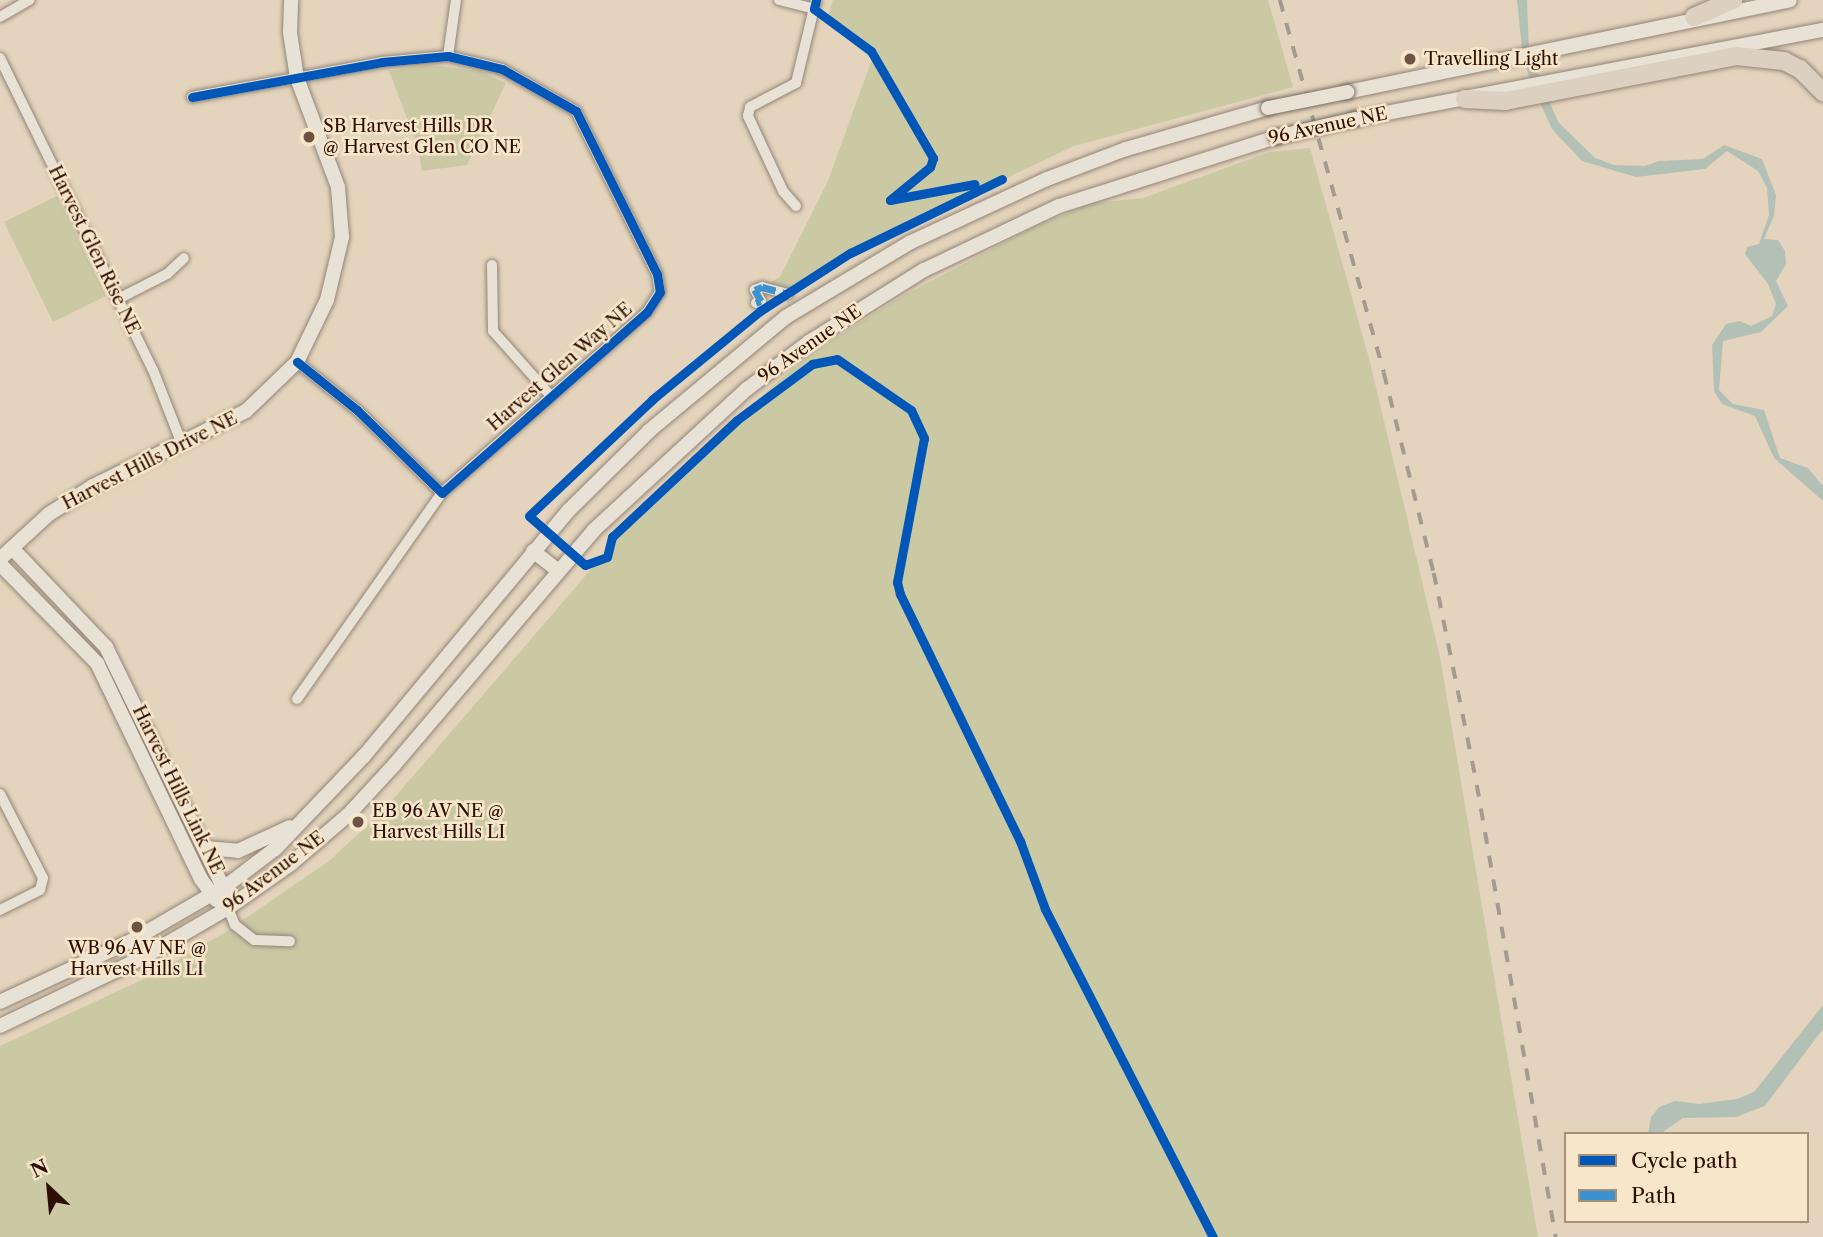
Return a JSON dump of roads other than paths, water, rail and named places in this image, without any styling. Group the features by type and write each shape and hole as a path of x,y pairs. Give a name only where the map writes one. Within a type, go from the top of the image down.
{"highway":[{"path":"1694,17 1733,0"},
{"path":"1465,99 1506,101 1613,75 1736,56 1758,56 1800,69 1823,92"}],"main road":[{"name":"Harvest Hills Drive NE","path":"0,561 49,514 93,486 246,411 297,362 327,300 342,237 338,187 298,78 290,33 291,0"},
{"name":"96 Avenue NE","path":"0,1002 131,941 226,886 275,849 295,825 364,756 533,551 649,431 727,362 830,289 952,222 1047,178 1126,149 1268,108 1694,17 1790,0"},
{"path":"1613,75 1823,30"},
{"name":"96 Avenue NE","path":"0,1026 76,992 228,908 292,863 349,814 557,570 669,457 747,389 809,342 924,270 1059,206 1276,137 1465,99"},
{"name":"Harvest Hills Link NE","path":"12,548 106,647 226,886 228,908"},
{"path":"533,551 557,570"},
{"name":"Harvest Hills Link NE","path":"0,561 97,663 210,895 228,908"},
{"path":"206,848 238,851 295,825"}],"street":[{"path":"0,18 30,0"},
{"path":"448,56 456,0"},
{"path":"779,0 815,4 796,83 750,107 748,116 796,206"},
{"name":"Harvest Glen Way NE","path":"192,97 448,56 502,69 576,111 657,274 660,292 647,312 442,493 297,699"},
{"name":"Harvest Glen Rise NE","path":"0,58 118,299 182,444"},
{"path":"118,299 167,274 184,258"},
{"path":"492,265 493,331 550,395"},
{"path":"756,303 761,301 755,290 762,287 788,294"},
{"path":"297,362 356,410 442,493"},
{"path":"0,794 43,878 40,890 0,910"},
{"path":"228,908 235,925 254,940 290,941"}],"railway":[{"path":"1280,0 1384,373 1434,573 1477,785 1556,1237"}],"place":[{"name":"Travelling Light","path":"1410,59"},
{"name":"SB Harvest Hills DR @ Harvest Glen CO NE","path":"309,137"},
{"name":"EB 96 AV NE @ Harvest Hills LI","path":"358,822"},
{"name":"WB 96 AV NE @ Harvest Hills LI","path":"137,927"}]}
